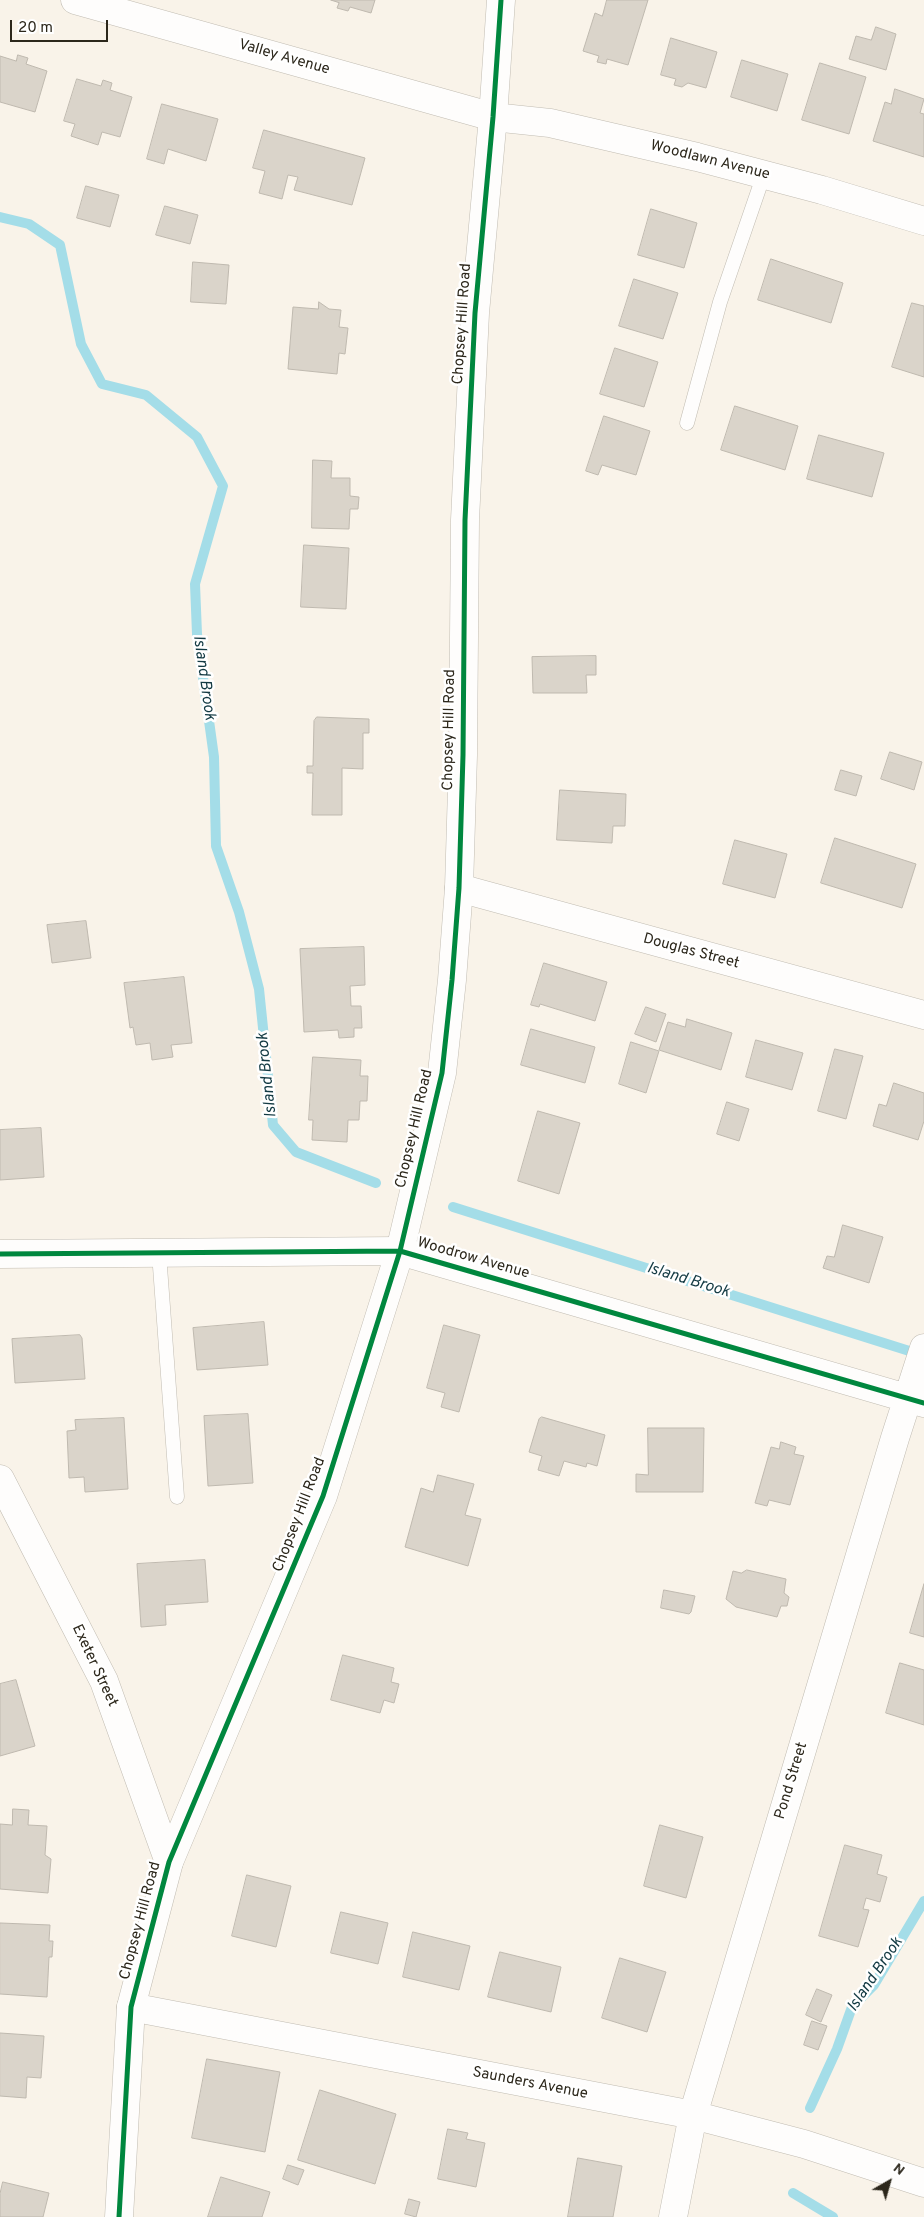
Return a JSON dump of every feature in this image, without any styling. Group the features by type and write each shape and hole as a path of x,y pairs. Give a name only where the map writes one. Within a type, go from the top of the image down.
{"street":[{"name":"Valley Avenue","path":"75,0 493,117"},
{"name":"Chopsey Hill Road","path":"119,2217 131,2007 168,1862 324,1496 400,1251 442,1073 459,888 463,755 465,520 475,313 493,117 501,0"},
{"name":"Woodlawn Avenue","path":"493,117 550,123 697,156 924,221"},
{"name":"Douglas Street","path":"459,888 924,1015"},
{"name":"Woodrow Avenue","path":"0,1254 400,1251 916,1401"},
{"name":"Pond Street","path":"673,2217 693,2115 916,1401 924,1348"},
{"name":"Exeter Street","path":"0,1479 104,1681 168,1862"},
{"name":"Saunders Avenue","path":"131,2007 693,2115 804,2144 924,2183"}],"lane":[{"path":"687,423 720,302 764,174"},
{"path":"158,1253 177,1497"}],"building":[{"path":"331,0 375,0 371,13 350,7 348,11 337,8 339,3"},
{"path":"607,0 648,0 628,65 607,59 606,64 597,62 599,56 583,51 595,13 602,16"},
{"path":"876,27 896,34 886,70 849,59 856,36 871,40"},
{"path":"671,38 717,52 706,88 688,83 682,87 674,85 676,79 661,75"},
{"path":"18,55 28,58 26,64 47,71 35,112 0,102 0,56 16,61"},
{"path":"742,60 788,74 777,111 731,97"},
{"path":"820,63 866,77 849,134 802,120"},
{"path":"77,79 101,86 103,80 112,83 110,90 132,97 120,137 102,132 98,145 71,136 75,124 64,121"},
{"path":"895,89 924,99 920,113 924,114 924,157 873,141 885,102 891,104"},
{"path":"162,104 218,119 206,161 168,149 164,164 147,159"},
{"path":"264,130 365,158 352,205 294,190 298,177 288,175 282,199 259,193 265,171 253,168"},
{"path":"86,186 119,195 110,227 77,218"},
{"path":"165,206 198,215 190,244 156,235"},
{"path":"651,209 697,223 684,268 638,255"},
{"path":"771,259 843,283 831,323 758,300"},
{"path":"193,262 229,265 226,304 191,302"},
{"path":"634,279 678,293 663,339 619,326"},
{"path":"319,302 329,309 341,310 339,327 348,328 345,354 339,353 337,374 288,369 293,307 318,309"},
{"path":"912,303 924,306 924,377 892,367"},
{"path":"615,348 658,362 644,407 600,394"},
{"path":"735,406 798,426 785,470 721,450"},
{"path":"604,416 650,431 636,475 602,465 598,475 586,471"},
{"path":"819,435 884,453 872,497 807,479"},
{"path":"313,460 332,461 331,478 350,478 350,496 359,497 358,509 350,509 349,529 312,528"},
{"path":"304,545 349,548 346,609 301,607"},
{"path":"596,656 596,675 586,675 587,693 533,693 532,657"},
{"path":"317,717 369,719 369,733 363,733 363,769 342,768 342,815 312,815 313,773 307,773 307,766 313,766 314,721"},
{"path":"890,752 922,762 914,790 881,779"},
{"path":"841,770 862,776 856,796 835,790"},
{"path":"560,790 626,794 625,826 613,826 612,843 557,840"},
{"path":"835,838 916,864 902,908 821,883"},
{"path":"735,840 787,854 775,898 723,884"},
{"path":"86,921 91,958 52,963 47,925"},
{"path":"364,947 365,985 350,986 351,1006 361,1006 362,1028 354,1028 354,1037 339,1038 338,1030 304,1032 300,949"},
{"path":"544,963 607,982 595,1021 540,1004 539,1007 531,1005"},
{"path":"184,977 192,1043 171,1045 173,1057 152,1060 150,1043 136,1045 133,1027 130,1028 124,983"},
{"path":"646,1007 666,1014 656,1042 635,1034"},
{"path":"687,1019 732,1033 721,1070 659,1050 668,1022 685,1027"},
{"path":"531,1029 595,1047 585,1083 521,1065"},
{"path":"756,1040 803,1053 792,1090 746,1077"},
{"path":"631,1042 659,1051 646,1093 619,1084"},
{"path":"835,1049 863,1056 846,1119 818,1111"},
{"path":"313,1057 361,1060 360,1076 368,1076 367,1101 360,1101 359,1120 348,1120 347,1142 312,1140 313,1120 309,1120"},
{"path":"894,1083 924,1093 924,1121 918,1140 873,1126 879,1104 886,1106"},
{"path":"727,1102 749,1109 739,1141 717,1134"},
{"path":"538,1111 580,1123 559,1194 518,1181"},
{"path":"41,1128 44,1177 0,1180 0,1130"},
{"path":"843,1225 883,1237 869,1283 823,1268 827,1256 834,1257"},
{"path":"264,1322 268,1365 197,1370 193,1328"},
{"path":"444,1325 480,1335 459,1412 441,1407 445,1393 427,1388"},
{"path":"80,1335 82,1338 85,1379 15,1383 12,1339"},
{"path":"248,1414 253,1483 208,1486 204,1416"},
{"path":"542,1417 605,1435 597,1466 587,1463 586,1467 564,1461 559,1476 538,1470 542,1456 529,1452 539,1419"},
{"path":"124,1418 128,1489 85,1492 84,1477 69,1478 67,1431 76,1430 75,1420"},
{"path":"648,1428 704,1428 703,1492 636,1492 636,1474 648,1475"},
{"path":"781,1442 796,1447 794,1454 804,1456 790,1505 769,1500 767,1506 755,1503 771,1447 779,1449"},
{"path":"438,1475 474,1484 465,1515 481,1519 468,1566 405,1547 421,1488 433,1492"},
{"path":"205,1560 208,1602 165,1605 166,1625 141,1627 137,1564"},
{"path":"747,1570 786,1579 784,1593 789,1597 787,1606 781,1606 777,1617 736,1607 726,1599 733,1571 741,1573"},
{"path":"924,1584 924,1637 910,1633"},
{"path":"664,1590 695,1596 691,1612 689,1614 661,1608"},
{"path":"343,1655 394,1668 391,1682 399,1684 394,1703 384,1700 380,1713 331,1700"},
{"path":"900,1663 924,1670 924,1725 886,1713"},
{"path":"16,1680 35,1746 0,1756 0,1684"},
{"path":"13,1809 29,1810 28,1825 47,1826 45,1855 51,1859 48,1893 0,1889 0,1824 12,1825"},
{"path":"660,1825 703,1837 686,1898 644,1886"},
{"path":"845,1845 882,1855 877,1874 887,1877 880,1902 866,1898 863,1909 869,1910 858,1947 819,1936"},
{"path":"247,1875 291,1886 276,1947 232,1936"},
{"path":"341,1912 388,1923 378,1964 331,1953"},
{"path":"0,1923 50,1925 49,1941 53,1941 52,1957 49,1957 47,1997 0,1994"},
{"path":"413,1932 470,1946 459,1990 403,1977"},
{"path":"500,1952 561,1967 551,2012 488,1997"},
{"path":"620,1958 666,1972 647,2032 602,2018"},
{"path":"817,1989 832,1995 821,2022 806,2015"},
{"path":"812,2021 827,2026 818,2050 804,2045"},
{"path":"0,2033 44,2036 41,2078 27,2077 26,2098 0,2096"},
{"path":"207,2059 280,2072 265,2152 192,2138"},
{"path":"320,2090 396,2114 375,2184 298,2160"},
{"path":"448,2129 468,2133 466,2139 485,2143 476,2187 438,2179"},
{"path":"578,2158 622,2166 613,2217 568,2217"},
{"path":"288,2165 304,2170 298,2185 283,2179"},
{"path":"221,2177 270,2192 262,2217 208,2217"},
{"path":"3,2182 49,2193 43,2217 0,2217 0,2194"},
{"path":"409,2199 420,2202 416,2217 405,2214"}],"waterway":[{"name":"Island Brook","path":"0,217 29,224 60,245 81,344 102,384 146,395 197,437 223,486 195,584 197,634 214,757 216,846 239,912 259,989 273,1125 296,1152 376,1183"},
{"name":"Island Brook","path":"453,1207 922,1355"},
{"name":"Island Brook","path":"810,2108 837,2049 852,2007 874,1985 924,1901"},
{"name":"Island Brook","path":"793,2193 833,2217"}],"cycle path":[{"path":"119,2217 131,2007 169,1862 323,1496 400,1251 442,1073 459,888 463,755 465,520 475,313 493,117 501,0"},
{"path":"0,1254 400,1251 924,1403"}]}
